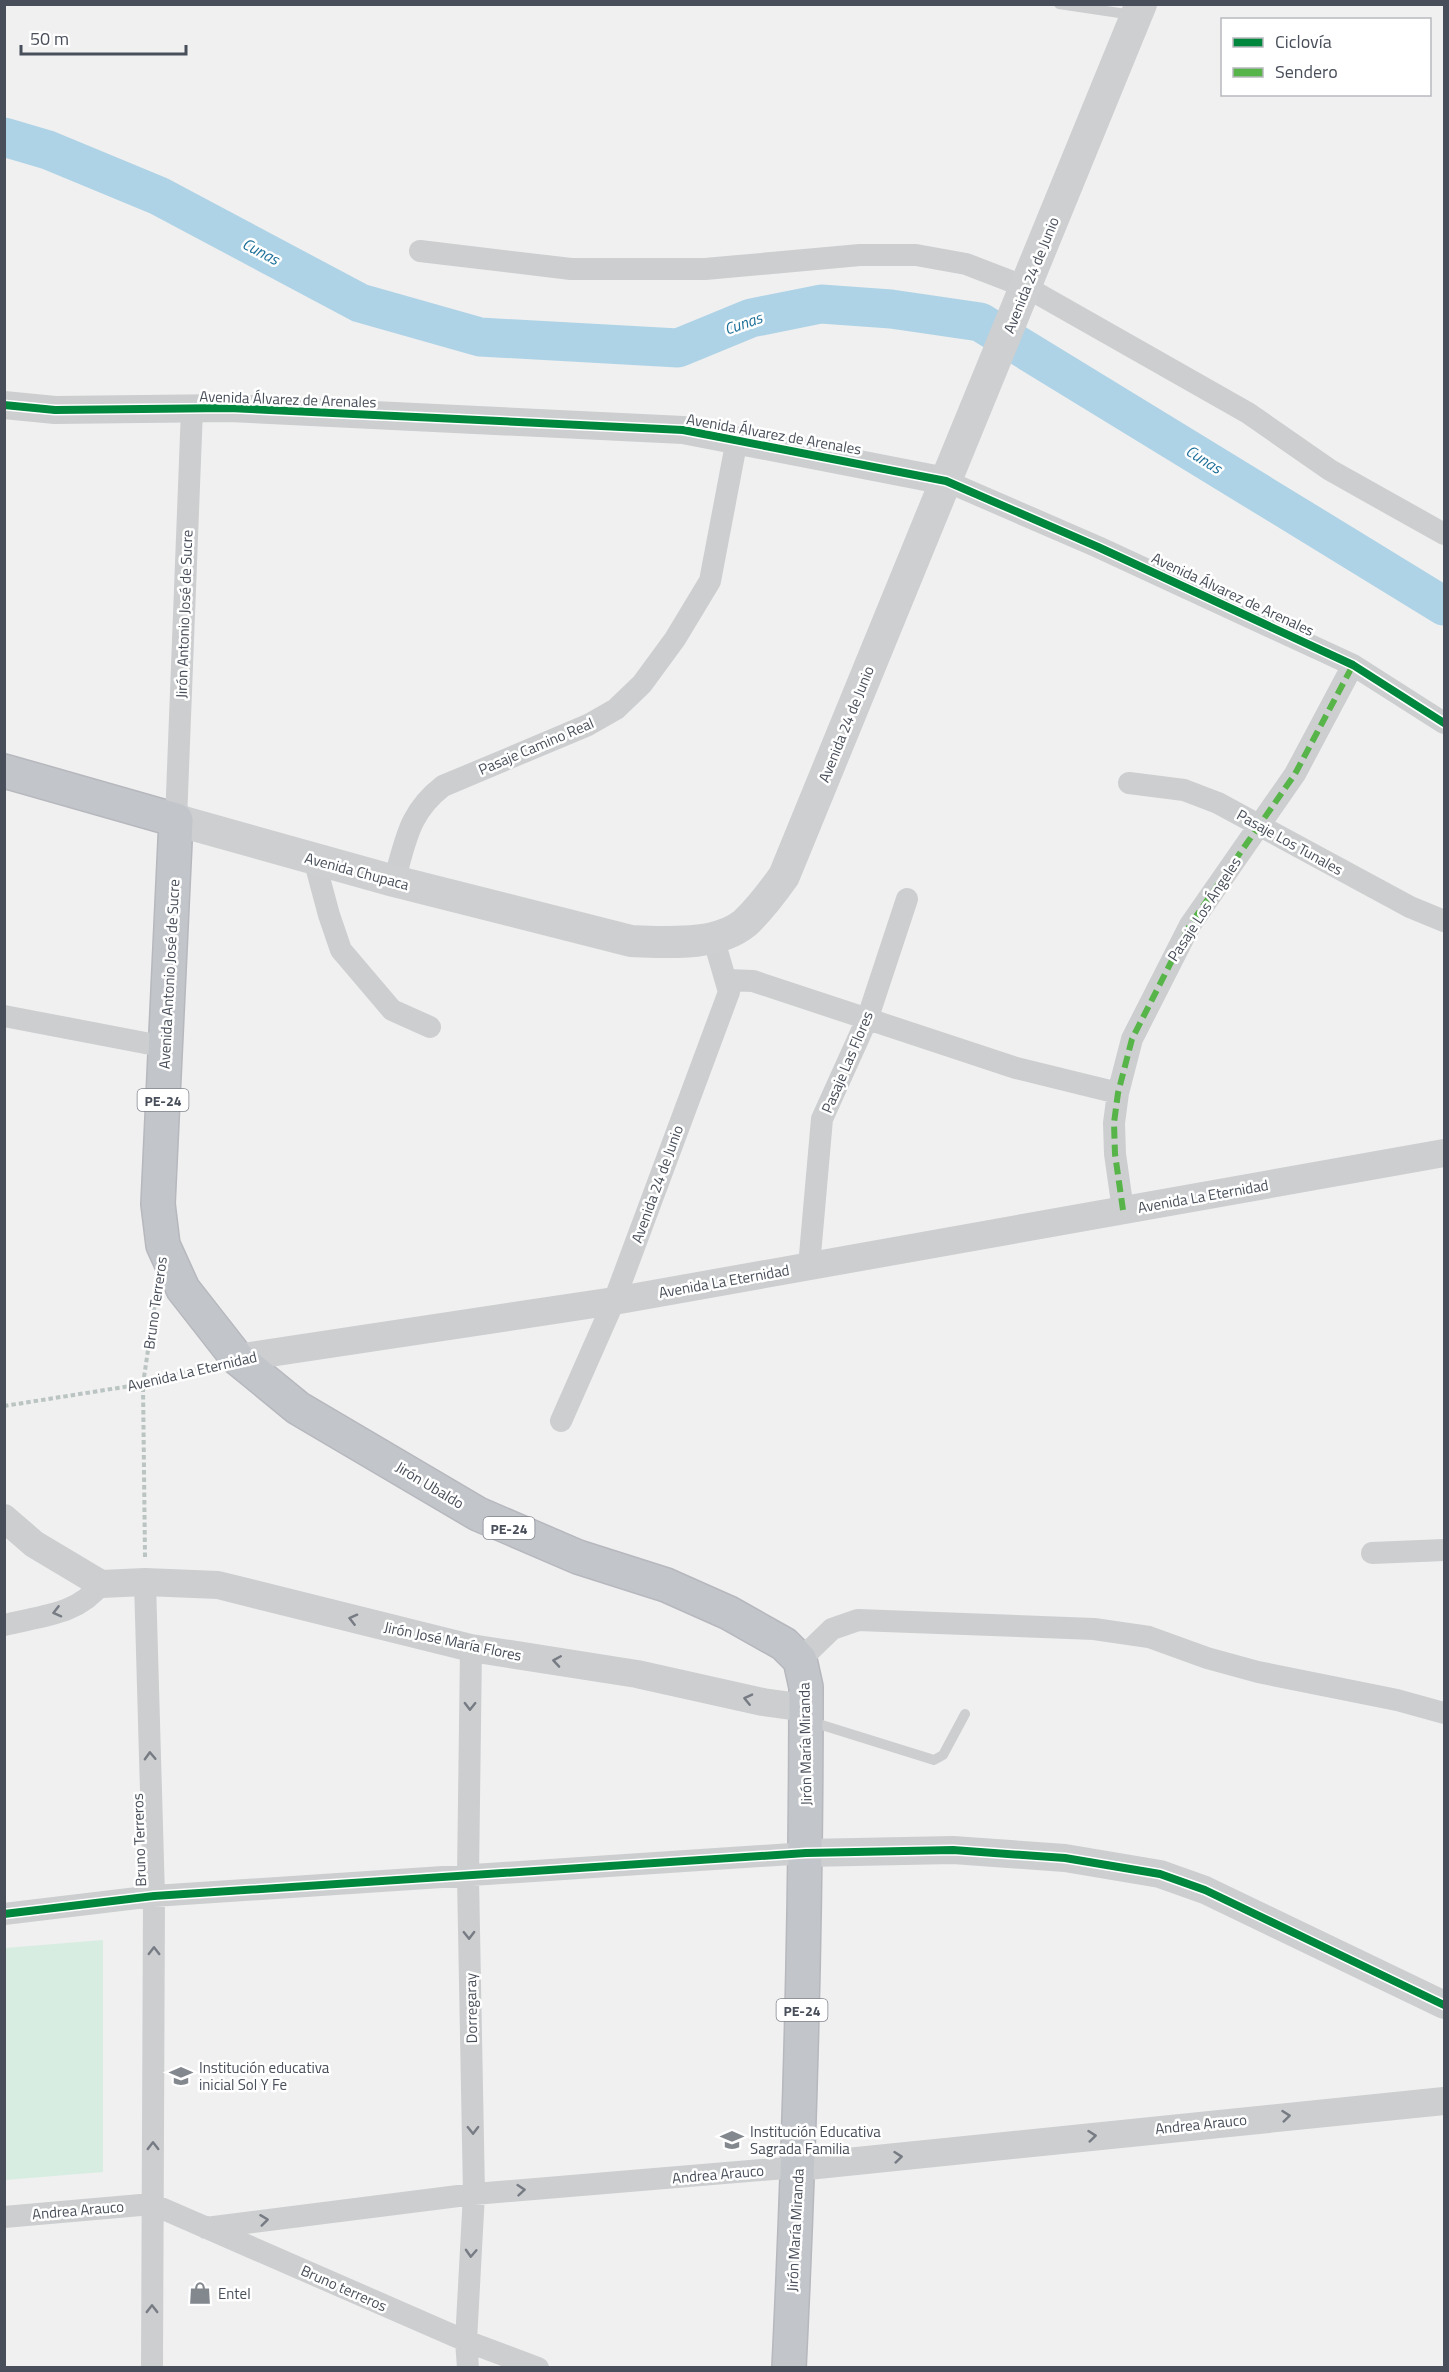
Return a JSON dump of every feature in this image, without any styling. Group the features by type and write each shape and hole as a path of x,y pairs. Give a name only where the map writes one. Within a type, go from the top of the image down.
{"highway":[{"name":"Avenida Chupaca","path":"4,771 176,820"},
{"name":"Avenida Antonio José de Sucre","path":"176,820 158,1204 163,1245 183,1288 237,1358"},
{"name":"Jirón Ubaldo","path":"237,1358 298,1408 478,1514 578,1557 666,1586 729,1612 784,1644 800,1660"},
{"name":"Jirón María Miranda","path":"789,2367 798,2167 806,1853 806,1687 800,1660"}],"main road":[{"name":"Avenida 24 de Junio","path":"713,937 742,925 765,902 784,876 1139,10"},
{"name":"Avenida Chupaca","path":"176,820 394,881 630,941 670,943 713,937"}],"street":[{"path":"420,251 571,268 705,268 860,255 916,255 966,264 1248,414 1330,470 1444,534"},
{"name":"Avenida Álvarez de Arenales","path":"4,405 55,410 192,409 683,430 946,481 1098,547 1353,665 1444,723"},
{"name":"Jirón Antonio José de Sucre","path":"176,820 192,409"},
{"name":"Pasaje Camino Real","path":"394,881 414,816 425,800 444,786 588,725 616,709 642,684 675,639 710,581 737,440"},
{"name":"Pasaje Los Ángeles","path":"1123,1210 1115,1154 1118,1093 1132,1039 1166,969 1211,892 1262,824 1295,774 1353,665"},
{"name":"Pasaje Los Tunales","path":"1129,783 1184,790 1218,803 1262,824 1410,907 1444,921"},
{"path":"314,859 328,915 341,950 392,1010 430,1028"},
{"name":"Pasaje Las Flores","path":"809,1266 822,1119 868,1017 907,899"},
{"name":"Avenida 24 de Junio","path":"561,1421 614,1301 729,992 728,980 713,937"},
{"path":"728,980 753,981 1027,1071 1118,1093"},
{"path":"4,1016 166,1047"},
{"name":"Avenida La Eternidad","path":"237,1358 614,1301 1444,1153"},
{"path":"4,1518 34,1544 101,1584 90,1598 76,1607 4,1625"},
{"path":"1372,1553 1444,1550"},
{"name":"Jirón José María Flores","path":"101,1584 145,1582 218,1586 471,1648 637,1674 764,1702 806,1714"},
{"name":"Bruno Terreros","path":"145,1582 154,1896 152,2367"},
{"path":"800,1660 832,1629 858,1620 1094,1629 1149,1637 1208,1658 1248,1669 1397,1700 1444,1713"},
{"name":"Dorregaray","path":"468,2367 466,2341 474,2194 468,1877 471,1648"},
{"path":"4,1914 154,1896 806,1853 953,1850 1065,1858 1160,1874 1205,1890 1444,2005"},
{"name":"Andrea Arauco","path":"206,2228 474,2194 798,2167 1444,2101"},
{"name":"Andrea Arauco","path":"4,2217 152,2204"},
{"name":"Bruno terreros","path":"152,2204 466,2341 538,2367"}],"lane":[{"path":"1059,4 1139,10"},
{"path":"806,1714 926,1760 934,1760 943,1755 964,1714"}],"green space":[{"path":"103,1940 103,2172 5,2180 5,1948"}],"waterway":[{"name":"Cunas","path":"4,137 48,150 159,196 360,303 480,337 678,348 751,318 821,304 891,309 980,322 1444,606"}],"marked path":[{"path":"1123,1210 1115,1154 1114,1123 1118,1093 1132,1039 1190,925 1295,774 1353,665"}],"cycle path":[{"path":"4,405 55,410 229,408 683,430 946,481 1098,547 1353,665 1444,723"},
{"path":"4,1914 154,1896 806,1853 953,1850 1065,1858 1160,1874 1205,1890 1444,2005"}],"place":[{"name":"Institución educativa inicial Sol Y Fe","path":"181,2076"},
{"name":"Institución Educativa Sagrada Familia","path":"732,2140"},
{"name":"Entel","path":"200,2293"}]}
